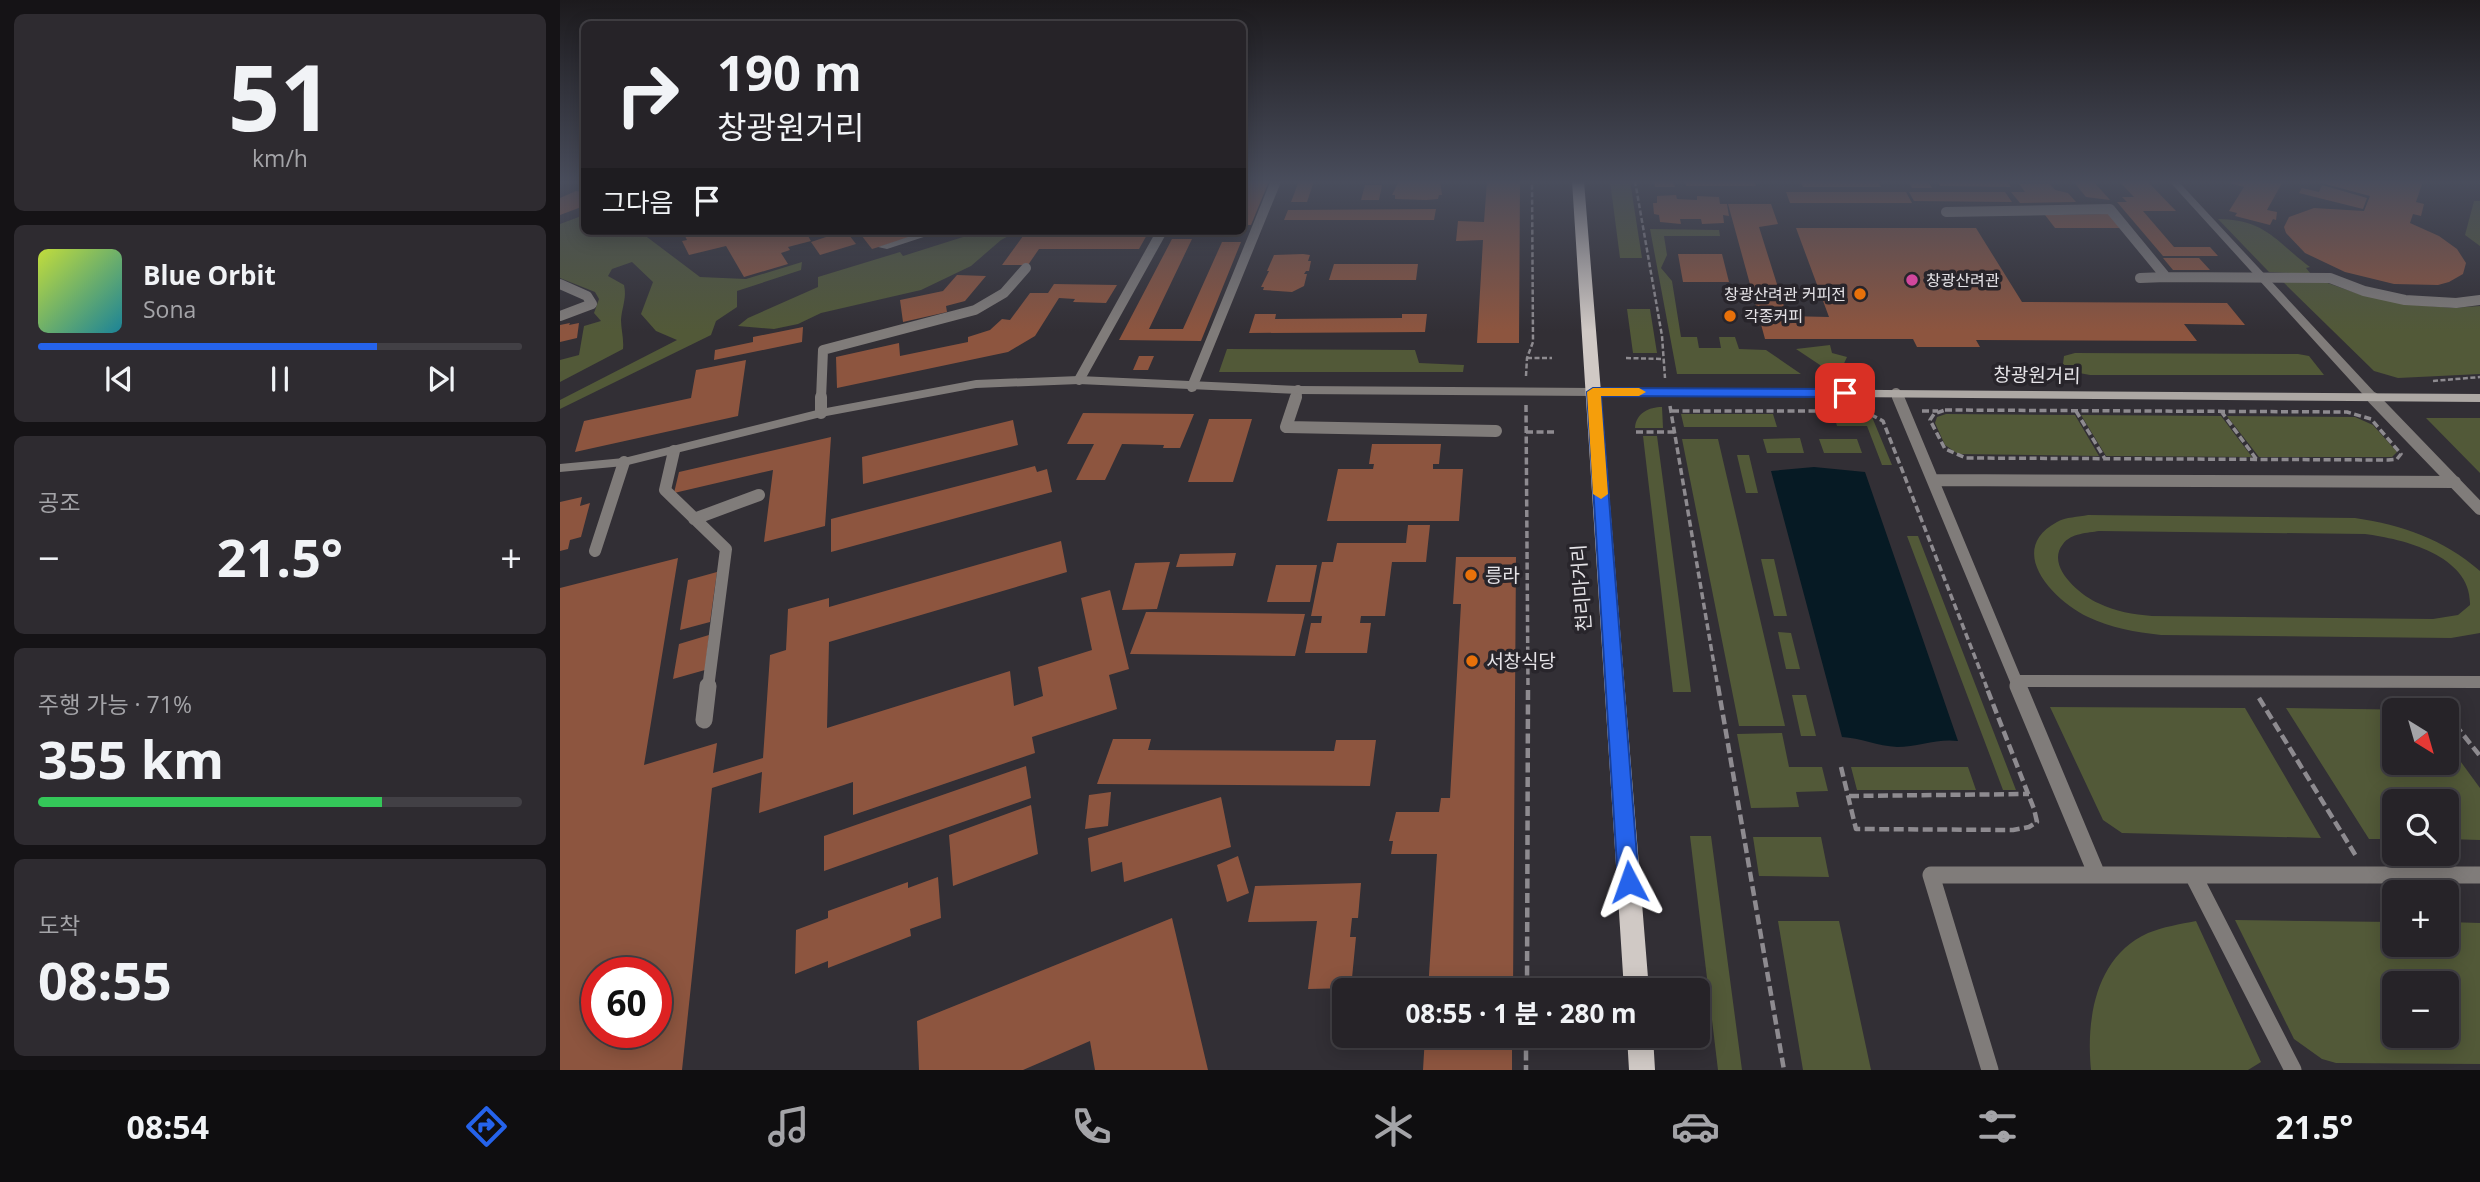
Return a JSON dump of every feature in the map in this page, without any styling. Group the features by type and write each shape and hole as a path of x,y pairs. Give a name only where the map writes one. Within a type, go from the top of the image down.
{"main road":[{"name":"천리마거리","path":"1582,231 1636,978"},
{"name":"창광원거리","path":"1593,392 2480,398"},
{"path":"1641,1048 1642,1070"}],"street":[{"path":"2218,231 2374,398"},
{"path":"883,247 924,235"},
{"path":"560,468 624,462 821,414 976,384 1079,380 1298,390 1593,392"}],"lane":[{"path":"1192,387 1256,231"},
{"path":"2128,231 2166,277"},
{"path":"1079,380 1159,235"},
{"path":"821,414 823,350 975,310 995,302 1010,290 1026,268"},
{"path":"2140,278 2330,278 2364,291 2405,300 2456,303 2480,300"},
{"path":"560,284 587,296 592,304 560,316"},
{"path":"1298,390 1286,427 1496,431"},
{"path":"1896,393 2097,875"},
{"path":"2374,398 2480,509"},
{"path":"674,451 664,491 726,549 704,720"},
{"path":"596,551 624,462"},
{"path":"1933,480 2455,482"},
{"path":"694,519 759,495"},
{"path":"2016,681 2480,682"},
{"path":"1990,1070 1931,875 2480,875"},
{"path":"2193,875 2293,1070"}],"path":[{"path":"1527,978 1529,558 1526,391 1527,358 1533,342 1532,231"},
{"path":"1644,231 1662,335 1665,379"},
{"path":"1527,358 1552,358"},
{"path":"1626,358 1662,359"},
{"path":"1945,410 2076,411 2354,413 2371,419 2401,454 2396,459 2388,460 1957,456 1941,445 1930,420 1934,414 1945,410"},
{"path":"1784,1070 1672,411 1864,411 1883,421 2029,794 2037,822 2029,827 2013,830 1856,829 1841,767"},
{"path":"2076,411 2105,459"},
{"path":"2221,411 2258,460"},
{"path":"1526,432 1555,432"},
{"path":"1636,432 1676,432"},
{"path":"2249,682 2368,875"},
{"path":"2459,729 2480,756"},
{"path":"1848,796 2029,794"},
{"path":"1526,1048 1526,1070"}],"green space":[{"path":"560,231 581,231 581,235 647,235 700,277 746,279 802,262 801,270 737,291 737,307 716,321 711,335 560,409 560,400 677,340 656,331 641,314 653,282 632,262 612,269 608,276 624,285 625,290 621,320 623,349 560,382 560,360 579,355 584,326 601,321 594,313 599,299 595,292 560,278"},
{"path":"1616,231 1638,231 1642,258 1620,258"},
{"path":"1650,231 1719,231 1720,236 1664,236 1667,255 1661,268 1672,281 1681,337 1697,337 1699,348 1721,348 1719,337 1735,337 1739,349 1766,350 1801,374 1677,374"},
{"path":"2229,231 2264,231 2310,267 2306,268 2311,274 2269,272"},
{"path":"2466,231 2480,231 2480,246 2465,235"},
{"path":"969,235 1010,235 971,266 921,290 821,313 798,324 774,329 738,326 748,318 818,287 818,277 900,252 903,256"},
{"path":"2281,280 2322,281 2356,293 2405,304 2453,308 2480,306 2480,374 2398,378 2374,371"},
{"path":"1627,309 1650,309 1657,353 1633,353"},
{"path":"1830,345 1832,353 1847,357 1840,372 1835,375 1796,349"},
{"path":"1227,349 1415,350 1419,363 1464,365 1463,372 1219,372"},
{"path":"2075,353 2298,354 2309,356 2324,375 2090,375 2074,372 2063,364 2064,356"},
{"path":"1662,407 1663,428 1635,428 1638,418 1644,412"},
{"path":"1833,412 1859,412 1872,417 1892,465 1882,465 1867,426 1837,426"},
{"path":"1681,414 1773,414 1777,427 1684,427"},
{"path":"1946,414 2075,415 2099,456 1958,454 1945,445 1935,423 1937,417"},
{"path":"2081,415 2221,416 2252,457 2106,456"},
{"path":"2227,416 2355,417 2373,425 2397,452 2392,457 2259,457"},
{"path":"2426,418 2480,418 2480,473"},
{"path":"1643,436 1657,436 1691,692 1673,692"},
{"path":"1800,438 1804,453 1767,453 1763,439"},
{"path":"1682,439 1718,439 1785,726 1739,726"},
{"path":"1819,439 1857,439 1862,453 1824,453"},
{"path":"1737,455 1749,455 1758,493 1746,493"},
{"path":"2088,515 2355,518 2406,529 2452,550 2480,571 2480,633 2451,638 2161,635 2114,627 2088,617 2061,599 2040,574 2035,560 2035,546 2042,533 2061,520","holes":["2099,531 2365,534 2416,546 2448,562 2460,574 2468,588 2470,605 2458,615 2433,619 2152,616 2118,611 2082,594 2067,579 2058,561 2066,540 2080,534"]},
{"path":"1907,536 1918,536 2016,790 2003,790"},
{"path":"1761,559 1774,559 1787,616 1774,616"},
{"path":"1778,632 1791,633 1800,669 1786,669"},
{"path":"1792,695 1806,695 1816,736 1801,736"},
{"path":"2050,707 2245,708 2321,838 2122,833 2103,820"},
{"path":"2286,708 2382,709 2382,775 2459,775 2459,759 2480,788 2480,840 2459,839 2459,789 2382,789 2382,839 2369,839"},
{"path":"1782,733 1789,767 1822,767 1828,791 1796,792 1799,807 1751,808 1737,734"},
{"path":"1851,767 1968,767 1976,790 1857,790"},
{"path":"1690,836 1711,836 1742,1070 1718,1070 1710,1003 1710,978 1707,978"},
{"path":"1753,837 1821,837 1829,877 1759,876"},
{"path":"2235,920 2382,922 2382,957 2459,957 2459,922 2480,923 2480,1064 2336,1063 2322,1059 2294,1039"},
{"path":"1778,921 1839,921 1871,1070 1803,1070"},
{"path":"2196,921 2261,1062 2248,1070 2091,1070 2090,1031 2093,1011 2105,974 2116,958 2130,944 2148,933"}],"water":[{"path":"1814,467 1865,472 1958,741 1897,747 1842,737 1771,471"}],"building":[{"path":"1457,231 1520,231 1519,343 1477,343 1483,240 1456,241"},
{"name":"창광산려관","path":"1735,231 1760,231 1787,316 1829,317 1797,231 1978,231 2022,302 2227,303 2245,325 2184,324 2197,341 1976,340 1980,347 1917,347 1913,339 1765,339"},
{"path":"2142,231 2160,231 2174,247 2210,247 2218,256 2163,256"},
{"path":"2285,231 2428,231 2457,249 2466,263 2463,274 2449,282 2438,285 2394,284 2345,272 2305,253"},
{"path":"807,235 811,241 788,247 790,250 781,253 788,264 744,277 726,246 689,255 682,241 687,240 685,236"},
{"path":"849,235 856,244 820,255 811,242 829,236"},
{"path":"861,235 918,235 872,249"},
{"path":"1024,235 1147,235 1139,249 1039,249 1028,265 1002,265"},
{"path":"1172,239 1192,239 1149,329 1183,329 1222,242 1241,242 1201,341 1119,340"},
{"path":"1678,254 1722,254 1729,282 1683,282"},
{"path":"1274,255 1310,255 1308,261 1311,261 1309,271 1304,274 1307,274 1304,286 1292,292 1263,290 1264,287 1261,287"},
{"path":"2163,258 2199,258 2210,270 2173,270"},
{"path":"1334,264 1418,264 1416,280 1329,280"},
{"path":"957,275 986,276 965,301 946,306 947,312 903,322 900,300 943,291"},
{"path":"1054,284 1117,285 1106,303 1073,302 1075,299 1059,298 1035,336 1008,352 837,388 836,357 899,343 900,356 968,342 968,337 990,330 1002,319 1010,320 1030,293 1048,293"},
{"path":"1255,314 1276,314 1275,319 1402,318 1402,314 1427,314 1425,332 1249,333"},
{"path":"570,323 569,325 579,323 577,338 560,342 560,325"},
{"path":"803,327 802,342 714,360 715,350 753,342 753,337"},
{"path":"1139,356 1154,356 1148,370 1133,370"},
{"path":"746,360 738,416 575,452 584,421 691,398 696,370"},
{"path":"1083,413 1194,414 1180,448 1122,444 1105,480 1076,480 1094,444 1067,444"},
{"path":"1209,419 1252,419 1233,482 1188,482"},
{"path":"1013,420 1018,445 863,484 862,457"},
{"path":"831,437 825,526 764,542 773,470 674,493 679,472"},
{"path":"1372,444 1441,444 1439,464 1433,464 1433,469 1463,469 1459,521 1327,521 1338,469 1373,469 1374,464 1369,464"},
{"path":"1035,466 1037,472 1047,469 1052,492 831,552 831,519"},
{"path":"582,497 580,506 590,503 581,537 570,540 568,549 560,551 560,502"},
{"path":"1408,525 1430,525 1426,562 1392,562 1385,616 1361,616 1360,623 1371,623 1367,653 1305,653 1311,623 1321,623 1322,616 1311,616 1322,562 1333,562 1337,543 1406,543"},
{"path":"1061,541 1067,572 829,642 827,728 1010,671 1014,706 1043,696 1038,667 1092,650 1081,598 1110,590 1129,669 1109,675 1117,709 1032,737 1035,753 853,815 853,782 759,813 762,772 712,788 682,1070 560,1070 560,588 678,558 644,765 717,743 713,773 763,758 770,655 786,650 788,609 829,598 829,607"},
{"path":"1236,553 1233,566 1176,567 1180,554"},
{"path":"1456,557 1516,557 1513,978 1429,978 1437,854 1391,854 1393,841 1389,841 1396,812 1439,812 1441,798 1450,798 1461,604 1453,604"},
{"path":"1170,562 1157,609 1122,610 1135,563"},
{"path":"1276,565 1317,565 1310,602 1267,602"},
{"path":"717,572 710,622 680,630 688,580"},
{"path":"1146,612 1305,614 1295,656 1130,654"},
{"path":"709,635 705,670 673,679 679,644"},
{"path":"1113,739 1151,739 1148,750 1334,751 1336,740 1376,740 1370,786 1097,784"},
{"path":"1026,766 1031,798 824,871 824,836"},
{"path":"1111,792 1108,826 1085,829 1089,795"},
{"path":"1221,797 1231,847 1124,882 1122,862 1091,872 1088,838"},
{"path":"1031,805 1038,854 953,886 949,835"},
{"path":"1238,856 1249,893 1227,902 1217,865"},
{"path":"938,877 941,918 910,929 911,936 828,968 828,961 795,974 796,930 828,918 828,911 908,882 908,888"},
{"path":"1361,883 1358,918 1352,918 1350,937 1356,937 1352,978 1332,978 1332,988 1308,989 1317,921 1248,922 1255,886"},
{"path":"1172,918 1208,1070 1095,1070 1090,1041 1023,1070 919,1070 917,1021"},
{"path":"1424,1048 1512,1048 1512,1070 1423,1070"}],"slow traffic":[{"path":"1601,494 1593,392 1639,392"}],"place":[{"name":"창광산려관","path":"1912,280"},
{"name":"창광산려관 커피전","path":"1860,294"},
{"name":"각종커피","path":"1730,316"},
{"name":"릉라","path":"1471,575"},
{"name":"서창식당","path":"1472,661"}],"route":[{"path":"1629,882 1593,392 1845,393"}]}
